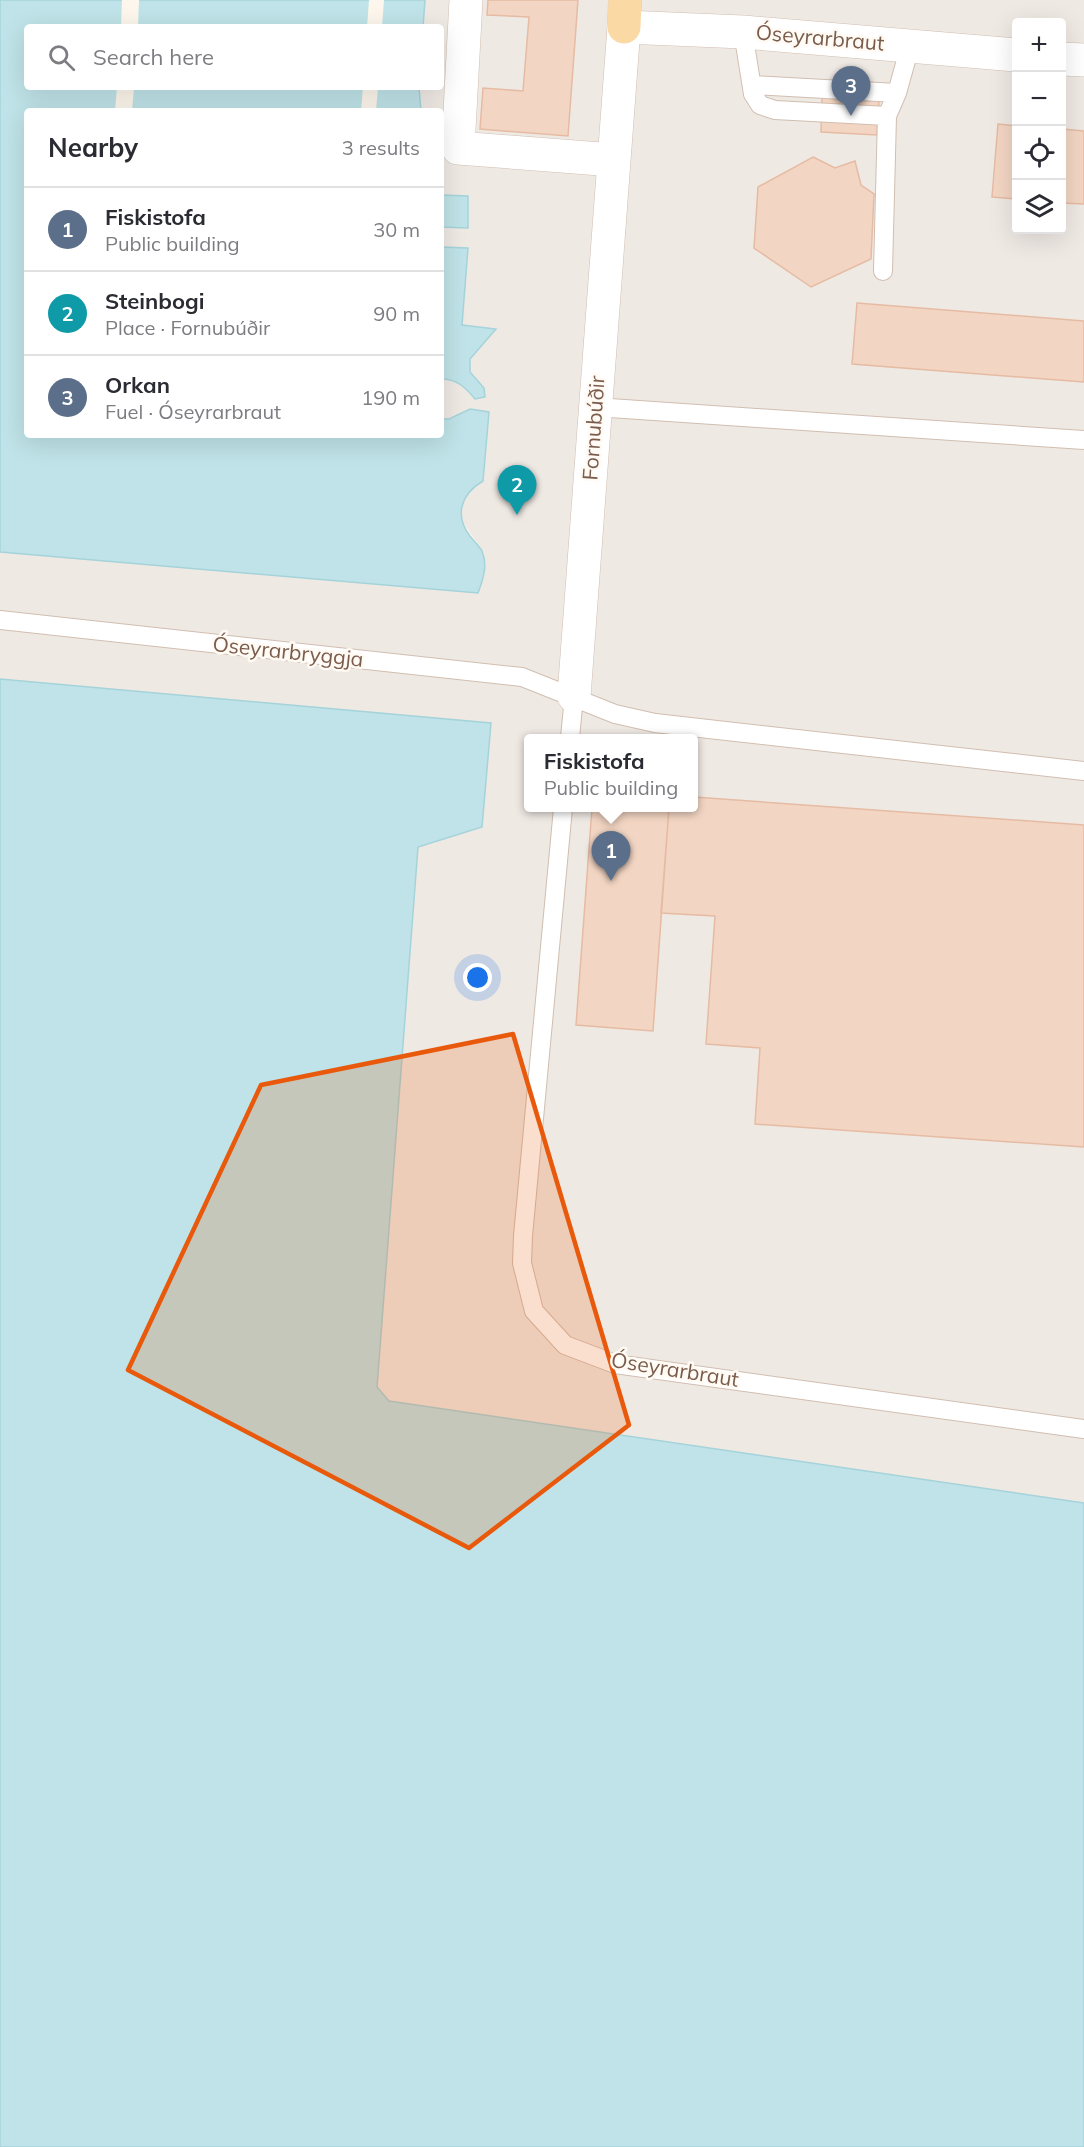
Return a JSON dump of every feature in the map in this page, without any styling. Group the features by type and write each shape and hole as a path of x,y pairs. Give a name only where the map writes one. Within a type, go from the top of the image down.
{"street":[{"path":"466,0 458,148 614,160"},
{"name":"Fornubúðir","path":"574,696 625,14"},
{"name":"Óseyrarbraut","path":"625,14 743,32 1012,55"},
{"path":"1066,58 1084,60"}],"lane":[{"path":"743,32 753,94 760,105 775,110 887,116"},
{"path":"883,271 887,116 897,93 910,46"},
{"path":"753,85 897,93"},
{"path":"595,407 1084,440"},
{"name":"Óseyrarbryggja","path":"0,620 522,677 615,714 655,723 1084,771"},
{"path":"570,734 574,696"},
{"name":"Óseyrarbraut","path":"563,812 523,1236 522,1263 534,1311 565,1345 615,1364 1084,1429"}],"highlighted area":[{"path":"513,1034 629,1425 469,1548 128,1370 261,1085"}],"shaded area":[{"path":"425,0 1084,0 1084,1503 389,1401 377,1387 418,846 481,827 491,723 0,679 0,552 478,593 484,578 485,562 482,550 460,518 462,503 471,488 483,481 489,413 470,409 444,419 444,379 452,379 463,386 475,399 484,388 470,372 470,359 496,329 462,325 468,249 444,247 444,227 468,228 468,196 444,195 444,108 421,108 419,90 444,90 444,24 423,24"}],"water":[{"path":"0,0 425,0 423,24 24,24 24,90 419,90 421,108 24,108 24,438 444,438 444,419 470,409 489,412 483,481 469,492 461,513 465,528 484,556 484,572 478,593 0,552"},
{"path":"444,195 468,196 468,228 444,227"},
{"path":"444,247 468,248 462,325 496,329 470,359 470,372 484,388 485,397 475,399 460,384 444,379"},
{"path":"0,679 491,723 482,827 418,847 377,1387 389,1401 1084,1503 1084,2147 0,2147"}],"pier":[{"path":"122,0 139,0 138,24 121,24"},
{"path":"369,0 384,0 382,24 367,24"},
{"path":"117,90 134,90 132,108 115,108"},
{"path":"363,90 378,90 376,108 361,108"}],"building":[{"path":"488,0 578,0 568,136 480,129 483,88 523,91 529,17 487,15"},
{"path":"822,97 879,100 877,135 821,132"},
{"path":"998,124 1012,126 1012,199 992,197"},
{"path":"1066,129 1084,131 1084,204 1066,203"},
{"path":"813,157 835,168 855,161 861,185 874,194 871,259 811,287 754,248 758,187"},
{"path":"857,303 1084,321 1084,382 852,364"},
{"path":"698,797 1084,825 1084,1147 755,1124 760,1048 706,1044 715,916 661,913 669,812 698,812"},
{"path":"592,812 669,812 653,1031 576,1025"}],"place":[{"name":"Orkan","path":"851,116"},
{"name":"Steinbogi","path":"517,515"},
{"name":"Fiskistofa","path":"611,881"}]}
